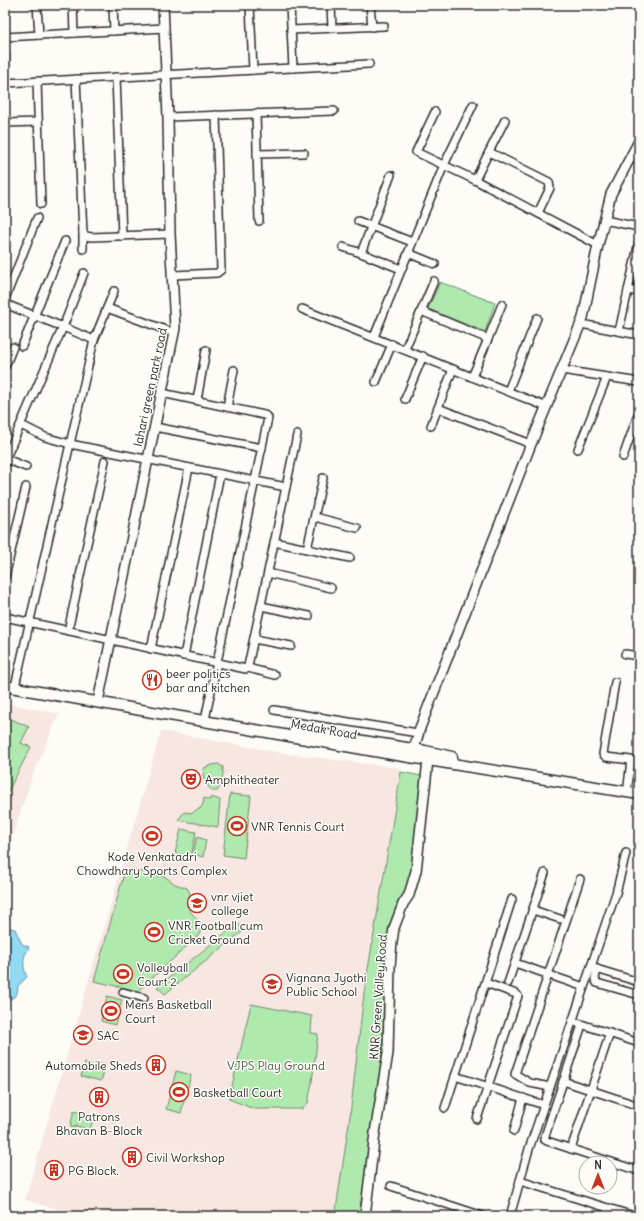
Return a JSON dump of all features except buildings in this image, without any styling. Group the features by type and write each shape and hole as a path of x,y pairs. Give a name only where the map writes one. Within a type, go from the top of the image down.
{"main road":[{"name":"Medak Road","path":"5,680 414,749 534,773"},
{"name":"Medak Road","path":"5,686 428,760 534,773 635,789"}],"street":[{"path":"37,5 39,35"},
{"path":"73,5 74,33"},
{"path":"113,5 114,31"},
{"name":"lahari green park road","path":"99,697 176,321 170,234 168,117 163,5"},
{"path":"250,5 253,70"},
{"path":"290,5 292,68"},
{"path":"331,5 332,28"},
{"path":"370,5 372,27"},
{"path":"291,30 384,26"},
{"path":"5,37 164,28"},
{"path":"5,52 6,82 369,64"},
{"path":"116,77 122,236"},
{"path":"76,79 83,249"},
{"path":"36,81 41,204"},
{"path":"374,337 444,164 473,105"},
{"path":"168,117 334,111"},
{"path":"435,112 416,152 444,164 598,245"},
{"path":"256,113 259,221"},
{"path":"173,275 217,273 221,270 216,115"},
{"path":"475,180 506,120"},
{"path":"5,123 38,122"},
{"path":"414,749 418,733 531,444 581,324 611,194 639,141"},
{"path":"489,152 549,182 550,188 538,213"},
{"path":"257,154 304,153"},
{"path":"361,253 391,175"},
{"path":"5,299 38,218"},
{"path":"604,220 639,227"},
{"path":"358,221 412,242"},
{"path":"83,233 86,236 91,237 170,234"},
{"path":"22,346 65,241"},
{"path":"619,331 639,242"},
{"path":"343,246 401,269"},
{"path":"408,253 435,264"},
{"path":"26,467 5,459 21,425 84,273"},
{"path":"405,349 434,281"},
{"path":"628,290 639,292"},
{"path":"16,682 94,340 114,291"},
{"path":"5,304 63,326 94,340"},
{"path":"472,377 502,304"},
{"path":"107,308 174,334"},
{"path":"302,309 423,356 547,407"},
{"path":"422,310 488,339"},
{"path":"508,391 537,318"},
{"path":"581,324 639,335"},
{"path":"376,382 392,344"},
{"path":"5,367 13,347"},
{"path":"197,400 206,350"},
{"path":"405,399 423,356"},
{"path":"431,426 453,369"},
{"path":"227,407 234,370"},
{"path":"562,370 639,382"},
{"path":"578,449 607,377"},
{"path":"162,393 267,416 268,422 206,715"},
{"path":"438,408 531,444"},
{"path":"623,457 639,412"},
{"path":"21,425 45,436 70,444 286,487"},
{"path":"155,427 262,448"},
{"path":"248,668 297,435"},
{"path":"68,631 105,461"},
{"path":"151,649 189,468"},
{"path":"184,656 220,474"},
{"path":"307,549 323,478"},
{"path":"5,577 26,487"},
{"path":"314,517 357,528"},
{"path":"274,542 350,558"},
{"path":"268,573 331,588"},
{"path":"261,606 309,616"},
{"path":"5,617 275,675"},
{"path":"254,639 291,646"},
{"path":"625,654 639,656"},
{"path":"615,682 604,754 606,757 639,761"},
{"path":"274,710 418,733"},
{"name":"KNR Green Valley Road","path":"365,1216 375,1133 388,1053 389,974 392,942 394,928 403,904 409,896 416,871 428,760"},
{"path":"631,760 635,789"},
{"path":"635,789 639,765"},
{"path":"510,1216 550,1087 584,987 594,968 626,853"},
{"path":"508,983 545,873"},
{"path":"550,1087 530,1083 515,1074 580,879"},
{"path":"445,1108 512,899"},
{"path":"533,910 560,919"},
{"path":"515,963 584,987"},
{"path":"594,968 639,982"},
{"path":"594,968 597,983 639,995"},
{"path":"477,1119 518,996 486,983"},
{"path":"123,992 144,998"},
{"path":"573,1022 639,1043"},
{"path":"582,1025 544,1139 547,1142 638,1169"},
{"path":"571,1149 610,1034"},
{"path":"455,1076 544,1105"},
{"path":"563,1081 639,1106"},
{"path":"514,1132 523,1098"},
{"path":"520,1181 634,1216"},
{"path":"391,1186 483,1216"},
{"path":"606,1216 609,1208"}],"shaded area":[{"path":"5,703 59,714 32,777 5,859"},
{"path":"161,731 282,753 401,768 364,993 350,1116 335,1216 81,1216 25,1200"}],"green space":[{"path":"440,282 495,303 485,332 428,309"},
{"path":"5,716 29,727 21,743 31,747 5,797"},
{"path":"218,764 223,767 222,779 217,791 212,791 206,783 203,772 204,768"},
{"path":"401,772 422,776 414,861 409,884 395,912 387,939 384,1030 380,1073 359,1216 335,1216 350,1116 364,993"},
{"name":"VNR Tennis Court","path":"230,794 251,796 244,858 223,855"},
{"path":"211,797 220,800 218,827 178,820 184,812 193,813 197,809 200,809 204,798 210,800"},
{"path":"181,829 196,832 191,857 175,853"},
{"path":"197,837 206,840 203,857 193,854"},
{"name":"VNR Football cum Cricket Ground","path":"132,871 151,872 157,876 164,876 175,884 187,888 190,893 190,910 202,929 198,936 138,991 94,981 124,874"},
{"path":"238,923 243,931 165,994 157,987"},
{"name":"Mens Basketball Court","path":"107,996 122,1000 115,1025 101,1021"},
{"name":"VJPS Play Ground","path":"251,1004 312,1016 311,1033 318,1034 308,1103 302,1109 254,1109 229,1099"},
{"path":"85,1063 92,1065 91,1069 98,1070 100,1064 106,1065 101,1081 81,1076"},
{"name":"Basketball Court","path":"176,1071 191,1075 181,1113 166,1109"},
{"path":"74,1111 94,1116 89,1133 84,1131 84,1128 75,1126 75,1128 70,1127"}],"water":[{"path":"5,927 15,929 22,944 29,947 24,962 27,977 18,986 15,996 8,1001 5,998"}],"place":[{"name":"beer politics bar and kitchen","path":"152,680"},
{"name":"Amphitheater","path":"191,779"},
{"name":"VNR Tennis Court","path":"237,826"},
{"name":"Kode Venkatadri Chowdhary Sports Complex","path":"152,836"},
{"name":"vnr vjiet college","path":"197,903"},
{"name":"VNR Football cum Cricket Ground","path":"154,932"},
{"name":"Volleyball Court 2","path":"123,974"},
{"name":"Vignana Jyothi Public School","path":"272,984"},
{"name":"Mens Basketball Court","path":"111,1011"},
{"name":"SAC","path":"83,1035"},
{"name":"Automobile Sheds","path":"156,1065"},
{"name":"Basketball Court","path":"179,1092"},
{"name":"Patrons Bhavan B-Block","path":"99,1097"},
{"name":"Civil Workshop","path":"132,1157"},
{"name":"PG Block.","path":"54,1170"}]}
